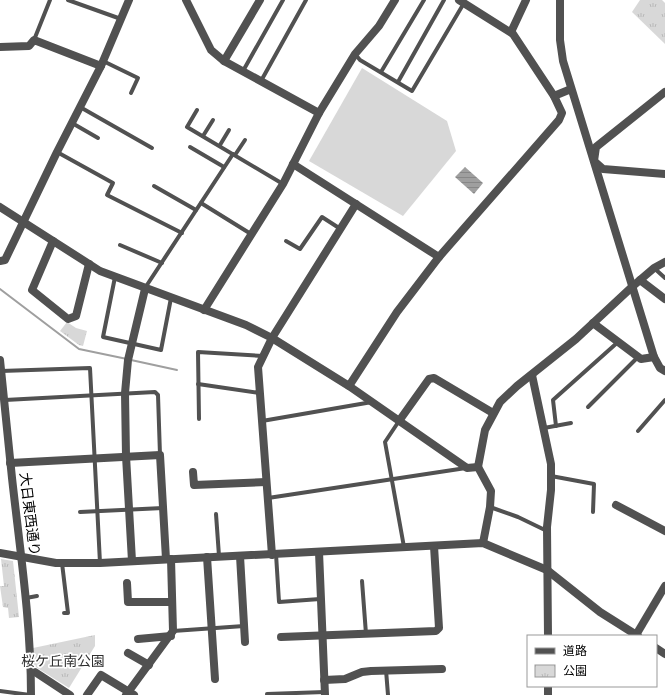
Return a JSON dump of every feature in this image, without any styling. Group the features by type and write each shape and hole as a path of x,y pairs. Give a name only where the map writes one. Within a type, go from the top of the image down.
{"street":[{"path":"0,262 5,260 57,152 102,64 129,0"},
{"path":"186,0 211,50 224,61 319,113"},
{"path":"224,61 260,0"},
{"path":"204,310 283,184 319,113 355,54 379,26 395,0"},
{"path":"511,32 526,0"},
{"path":"560,0 560,40 563,61 594,161 636,283 654,357 660,368 665,371"},
{"path":"349,386 397,312 439,257 559,120 562,113 561,108 554,96 511,32 462,2"},
{"path":"0,47 29,46 34,40 102,64"},
{"path":"554,96 571,89"},
{"path":"594,161 596,146 665,92"},
{"path":"594,161 603,169 665,174"},
{"path":"293,164 439,257"},
{"path":"274,555 267,498 258,367 272,338 339,228 356,204"},
{"path":"0,207 89,264 115,277 246,325 272,338 349,386 467,468 478,467"},
{"path":"52,241 32,290 68,319 76,316 89,264"},
{"path":"483,543 490,507 491,491 478,467 482,442 493,413 507,395 593,323 636,283 654,268 665,262"},
{"path":"636,283 665,299"},
{"path":"132,561 126,456 126,393 132,343 145,289"},
{"path":"593,323 641,359 654,357"},
{"name":"大日東西通り","path":"0,364 2,400 26,598 31,695"},
{"path":"532,375 551,464 547,531 548,635"},
{"path":"399,421 429,379 434,378 493,413"},
{"path":"10,463 160,455 163,508 172,602 172,634 130,694 101,675 87,695"},
{"path":"193,472 194,485 266,482"},
{"path":"616,505 665,531"},
{"path":"0,553 62,563 100,563 483,543 547,570 600,612 637,635 663,596 665,586"},
{"path":"281,637 436,632 439,628 434,546"},
{"path":"319,552 325,694"},
{"path":"240,556 245,642"},
{"path":"207,557 215,679"},
{"path":"127,583 128,602 172,602"},
{"path":"138,639 172,634"},
{"path":"128,653 149,665"},
{"path":"324,680 345,679 362,672 442,669"},
{"path":"31,672 35,672 70,695"}],"lane":[{"path":"34,40 50,0"},
{"path":"68,0 121,19"},
{"path":"243,71 283,0"},
{"path":"261,81 306,0"},
{"path":"381,72 424,0"},
{"path":"398,82 444,0"},
{"path":"355,54 360,60 412,91 462,2"},
{"path":"102,64 138,78 131,93"},
{"path":"80,107 152,148"},
{"path":"197,110 187,127 220,145 283,184"},
{"path":"203,136 213,120"},
{"path":"72,123 98,138"},
{"path":"220,145 229,130"},
{"path":"145,289 224,167 245,140"},
{"path":"190,147 224,167"},
{"path":"57,152 113,183 107,195 182,233"},
{"path":"154,186 196,210"},
{"path":"201,203 251,234"},
{"path":"286,241 300,249 322,217 339,228"},
{"path":"120,245 162,263"},
{"path":"654,268 665,278"},
{"path":"115,277 103,337 161,350 171,298"},
{"path":"556,426 553,400 618,342"},
{"path":"199,419 198,352 263,356"},
{"path":"588,407 638,356"},
{"path":"0,364 90,368 93,395 96,512 100,563"},
{"path":"198,384 260,393"},
{"path":"2,400 155,392 158,395 160,455"},
{"path":"638,431 665,400"},
{"path":"262,421 372,402"},
{"path":"399,421 385,442 404,547"},
{"path":"543,428 571,423"},
{"path":"267,498 462,470 467,468"},
{"path":"551,476 594,484 593,512"},
{"path":"490,507 518,517 547,531"},
{"path":"80,512 163,508"},
{"path":"216,514 219,556"},
{"path":"274,555 279,602 320,599"},
{"path":"62,563 68,613 64,613"},
{"path":"362,581 366,634"},
{"path":"26,598 37,596"},
{"path":"172,634 212,628 244,626"},
{"path":"386,670 388,695"},
{"path":"0,691 31,695"},
{"path":"267,694 325,694"}],"green space":[{"path":"640,0 662,0 665,3 665,44 632,12"},
{"path":"362,68 447,121 456,151 403,216 309,161"},
{"path":"67,322 76,328 87,331 83,346 79,345 60,331"},
{"path":"1,559 13,561 19,617 9,618 8,608 3,607 0,586 4,586"},
{"name":"桜ケ丘南公園","path":"95,635 95,646 69,688 34,666 33,648"}],"shaded area":[{"path":"465,167 483,183 474,194 455,177"}],"waterway":[{"path":"0,289 79,349 127,359"},
{"path":"131,360 177,370"}]}
